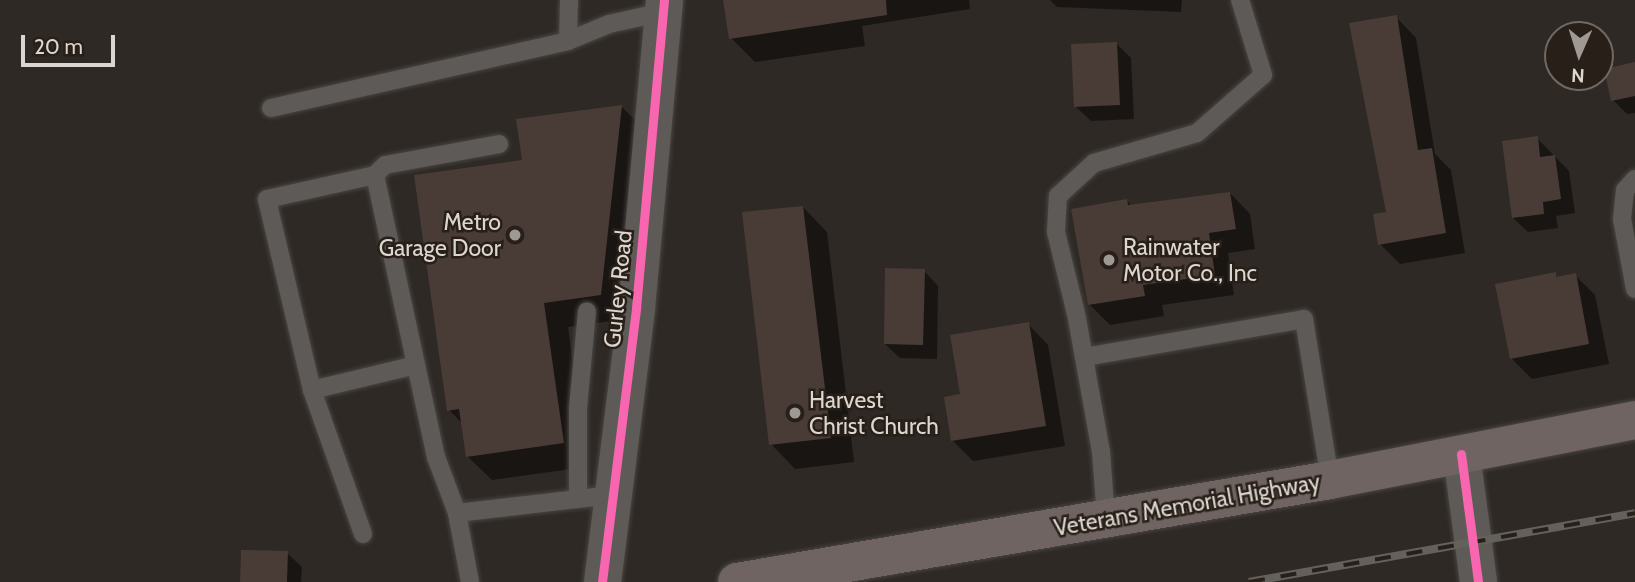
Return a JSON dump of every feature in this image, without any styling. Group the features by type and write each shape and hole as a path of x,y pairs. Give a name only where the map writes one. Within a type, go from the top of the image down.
{"main road":[{"name":"Veterans Memorial Highway","path":"737,582 1331,480 1635,420"}],"street":[{"name":"Gurley Road","path":"602,582 595,497 636,308 663,6"},
{"path":"1461,454 1478,582"}],"lane":[{"path":"568,41 569,0"},
{"path":"1106,518 1101,452 1084,356 1056,232 1058,196 1094,163 1197,133 1263,75 1240,0"},
{"path":"271,108 568,41 663,6"},
{"path":"363,534 312,390 267,199 375,175 385,165 499,144"},
{"path":"375,175 436,457 457,513 470,582"},
{"path":"1635,179 1625,190 1622,219 1635,289"},
{"path":"457,513 595,497 578,408 587,312"},
{"path":"1084,356 1304,320 1331,480"},
{"path":"312,390 416,365"}],"building":[{"path":"723,0 886,0 887,15 729,39"},
{"path":"1397,15 1418,150 1432,148 1446,233 1378,245 1373,214 1386,212 1349,23"},
{"path":"1117,42 1120,105 1074,107 1071,44"},
{"path":"1635,62 1635,96 1611,101 1609,91 1614,91 1614,67"},
{"name":"Metro Garage Door","path":"622,105 601,295 544,303 564,443 466,457 459,409 447,411 414,175 522,160 516,119"},
{"path":"1538,136 1540,157 1555,155 1561,199 1543,202 1544,214 1512,218 1502,141"},
{"path":"1230,192 1236,229 1209,233 1215,275 1143,285 1145,296 1088,305 1071,209 1127,199 1128,205"},
{"path":"803,206 831,438 769,445 742,212"},
{"path":"885,268 925,269 923,345 884,344"},
{"path":"1556,272 1556,277 1576,273 1589,344 1510,359 1495,284"},
{"path":"1029,322 1046,426 951,441 944,397 960,394 950,335"},
{"path":"241,550 288,551 287,582 240,582"}],"railway":[{"path":"1249,582 1635,513"}],"cycle path":[{"path":"602,582 636,308 664,0"},
{"path":"1461,454 1478,582"}],"place":[{"name":"Metro Garage Door","path":"515,235"},
{"name":"Rainwater Motor Co., Inc","path":"1109,260"},
{"name":"Harvest Christ Church","path":"795,413"}]}
